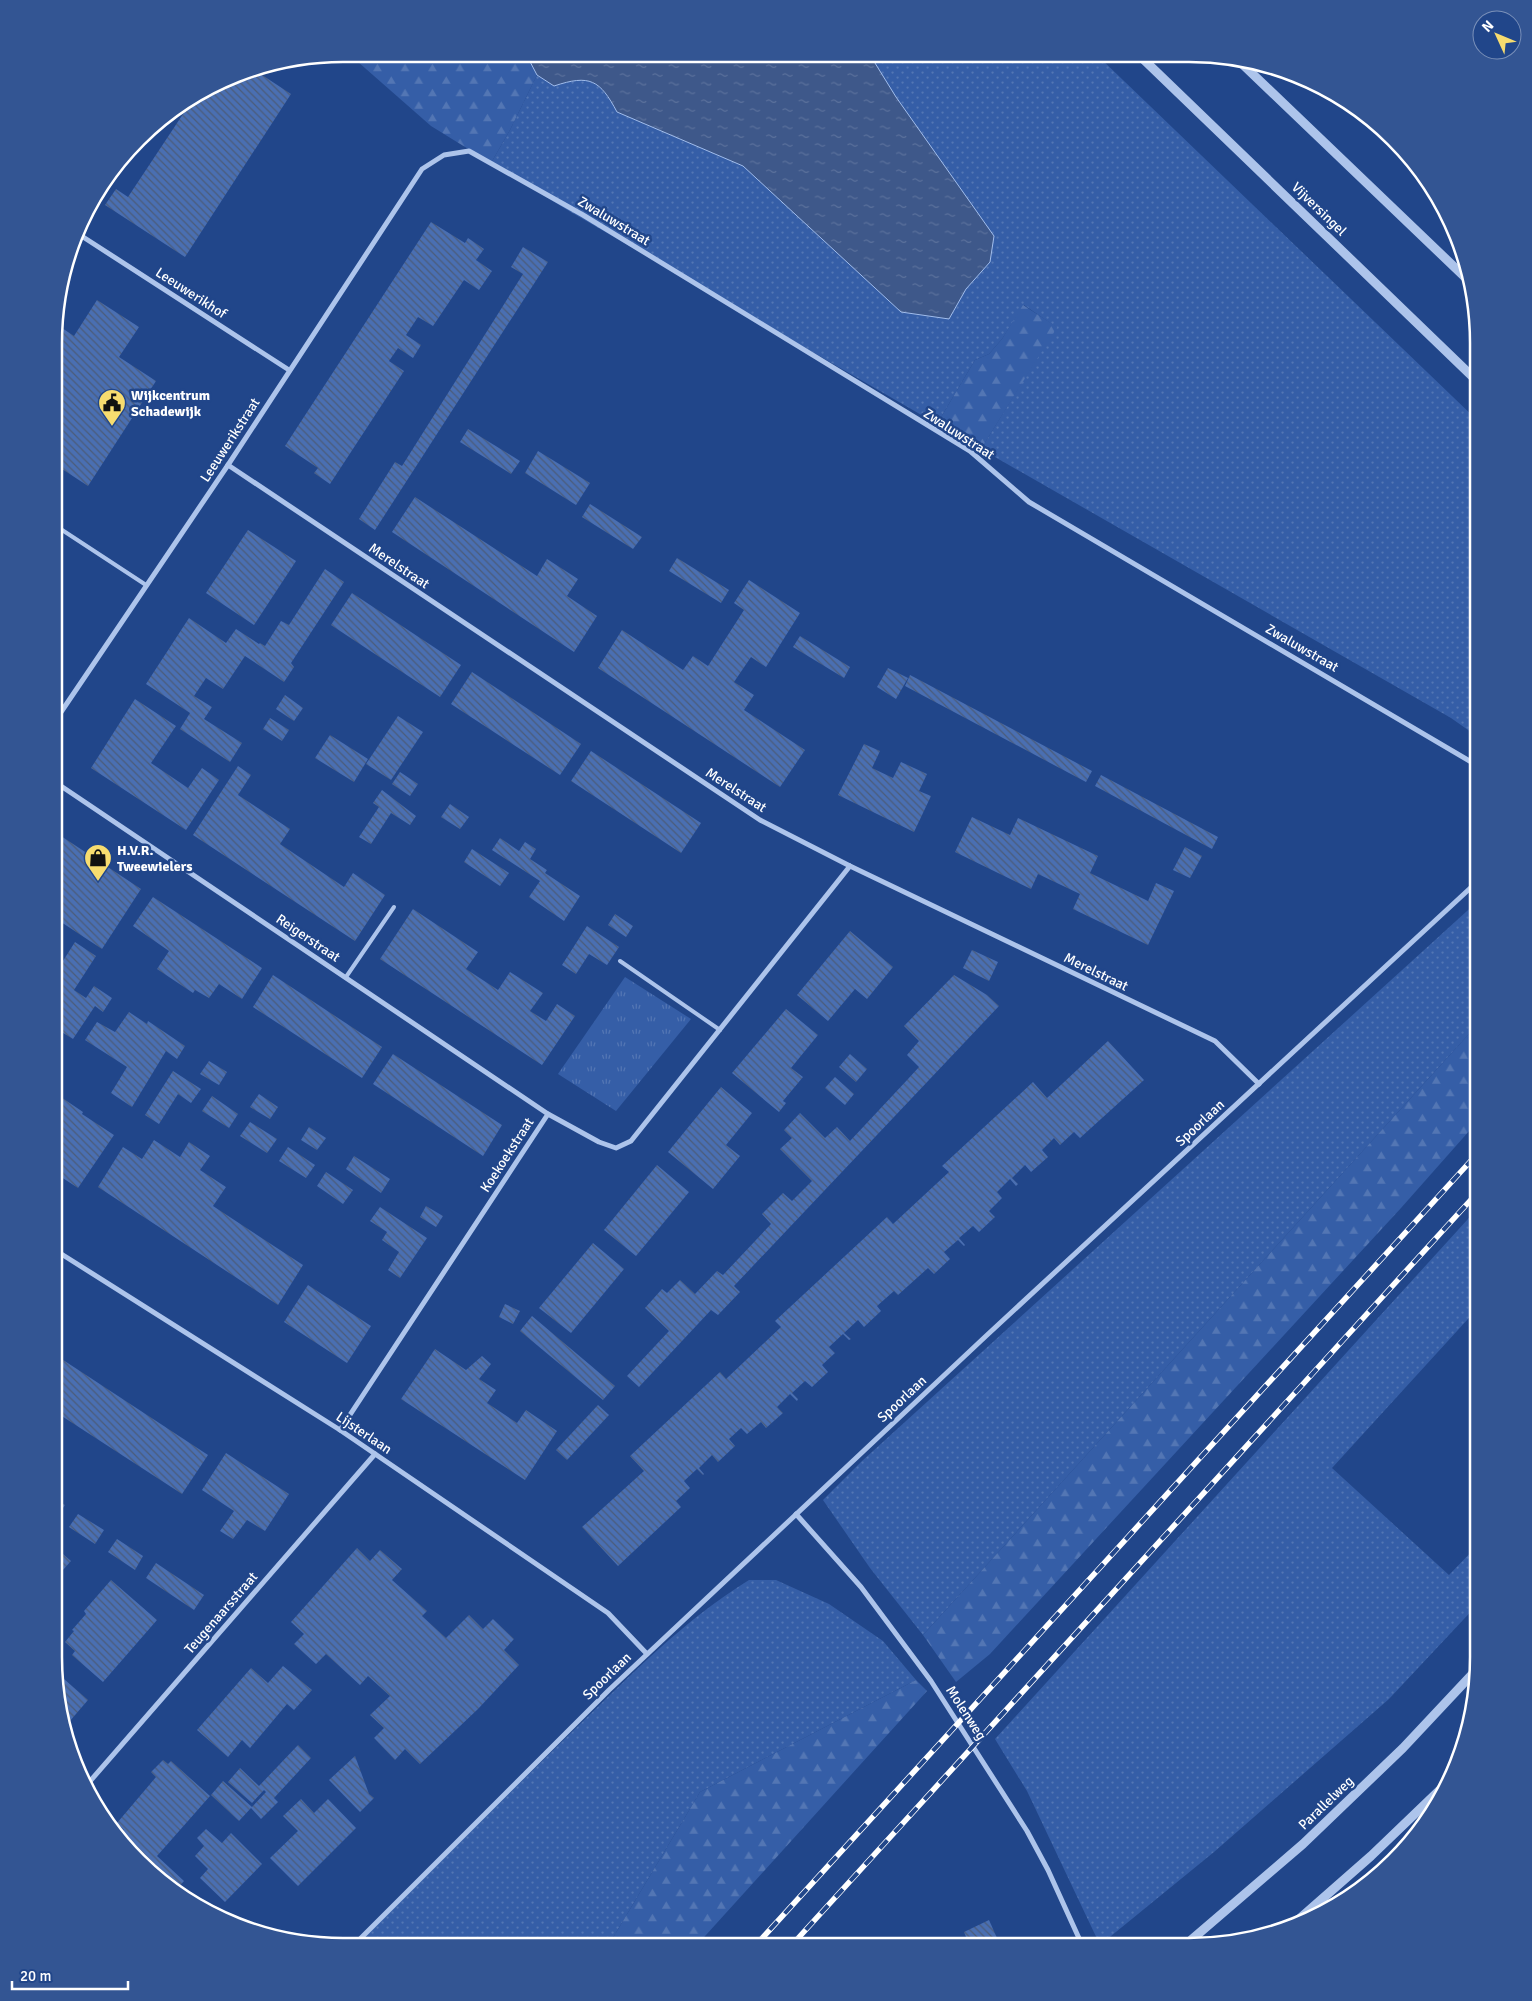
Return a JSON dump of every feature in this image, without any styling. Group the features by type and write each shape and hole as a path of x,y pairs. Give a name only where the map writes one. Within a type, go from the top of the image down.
{"street":[{"name":"Vijversingel","path":"1146,62 1470,374"},
{"path":"1247,69 1460,273"},
{"name":"Zwaluwstraat","path":"422,170 444,155 468,151 583,215 970,451 1029,502 1470,761"},
{"name":"Leeuwerikstraat","path":"62,712 228,466 289,370 422,170"},
{"name":"Leeuwerikhof","path":"83,237 289,370"},
{"name":"Merelstraat","path":"228,466 760,820 850,866 1215,1041 1259,1084"},
{"name":"Reigerstraat","path":"62,787 548,1114"},
{"name":"Koekoekstraat","path":"340,1430 548,1114 599,1142 616,1148 631,1142 850,866"},
{"name":"Spoorlaan","path":"361,1938 647,1654 1470,888"},
{"name":"Lijsterlaan","path":"62,1255 340,1430 608,1613 647,1654"},
{"name":"Teugenaarsstraat","path":"91,1780 375,1454"},
{"name":"Molenweg","path":"796,1514 861,1587 931,1681 1027,1831 1048,1870 1079,1938"},
{"name":"Parallelweg","path":"1193,1938 1311,1837 1403,1748 1469,1678"},
{"path":"1308,1911 1371,1856 1433,1797"}],"lane":[{"path":"62,530 146,585"},
{"path":"346,977 394,907"},
{"path":"620,961 720,1030"}],"green space":[{"path":"358,62 530,62 537,75 510,130 491,163 431,126"},
{"path":"874,62 1104,62 1470,413 1470,731 1451,718 981,449 1056,327 1024,305 1002,339 989,354 975,360 937,424 569,211 491,163 510,130 537,75 554,86 576,80 592,82 605,93 617,112 743,166 901,312 949,319 966,289 990,262"},
{"path":"1023,305 1057,327 981,449 937,424 975,360 989,354 1002,339"},
{"path":"1470,908 1470,1033 923,1635 870,1568 823,1500 862,1461"},
{"path":"625,977 691,1019 616,1111 558,1074"},
{"path":"1470,1033 1470,1130 1401,1208 990,1654 956,1682 923,1635"},
{"path":"1470,1217 1470,1317 1332,1468 1449,1575 1470,1553 1470,1613 1389,1699 1214,1852 1109,1938 1097,1938 1027,1791 995,1739"},
{"path":"749,1580 776,1580 829,1604 883,1641 916,1680 700,1792 613,1938 364,1938 638,1668 680,1630"},
{"path":"916,1680 927,1691 703,1938 613,1938 700,1792"}],"water":[{"path":"530,62 874,62 896,97 994,236 990,262 966,289 949,319 901,312 743,166 617,112 605,93 593,82 577,80 554,86 537,75"}],"building":[{"path":"262,75 291,94 185,257 105,205 116,189 128,197 183,113 203,100 236,84"},
{"path":"431,222 465,243 468,238 484,249 476,260 492,271 479,290 464,280 433,326 418,317 406,335 421,345 413,358 398,348 389,361 404,371 330,484 314,473 318,468 285,446"},
{"path":"523,247 548,262 375,530 359,519 395,462 402,466 523,274 511,267"},
{"path":"97,300 139,327 119,357 156,381 88,486 62,469 63,329 74,336"},
{"path":"468,429 520,461 511,474 460,442"},
{"path":"538,451 590,483 576,505 525,473"},
{"path":"415,497 537,576 547,559 578,579 567,596 597,616 574,652 392,532"},
{"path":"590,504 642,537 633,549 582,517"},
{"path":"248,530 296,561 254,625 206,593"},
{"path":"677,558 729,590 721,603 669,571"},
{"path":"325,569 344,582 291,663 294,667 284,682 245,656 223,689 206,678 194,696 212,707 204,719 242,743 230,762 180,729 190,713 146,684 189,618 226,643 236,629 265,646 281,621 289,625"},
{"path":"749,580 800,613 766,667 751,657 734,682 754,695 744,710 805,750 780,787 598,668 622,630 683,670 693,656 708,666 744,610 734,603"},
{"path":"352,593 461,665 440,697 331,625"},
{"path":"800,636 850,667 844,678 793,647"},
{"path":"888,668 908,678 896,699 877,687"},
{"path":"472,672 581,744 560,775 451,704"},
{"path":"910,675 1092,771 1086,782 905,686"},
{"path":"285,695 303,708 294,721 276,709"},
{"path":"135,699 176,726 151,763 188,788 202,768 219,780 186,830 91,768"},
{"path":"398,716 423,732 391,780 366,764"},
{"path":"270,718 289,730 282,741 263,729"},
{"path":"330,735 368,759 354,782 315,758"},
{"path":"864,744 880,751 872,768 893,778 901,762 927,774 919,791 931,796 914,832 838,795"},
{"path":"591,751 701,823 681,853 571,781"},
{"path":"238,766 251,775 238,795 290,829 280,844 344,887 353,873 385,895 355,941 193,835"},
{"path":"400,772 418,784 410,796 392,784"},
{"path":"1101,775 1218,837 1212,849 1095,786"},
{"path":"382,790 416,816 410,825 391,813 371,844 359,837 379,807 373,803"},
{"path":"450,804 469,817 460,829 441,817"},
{"path":"972,817 1010,835 1018,818 1098,856 1090,873 1148,901 1156,883 1174,891 1148,945 1073,909 1080,894 1038,874 1031,889 955,852"},
{"path":"62,837 141,889 102,949 62,923"},
{"path":"500,838 519,851 525,842 536,849 530,859 547,870 545,873 580,896 564,921 529,897 540,881 492,850"},
{"path":"1185,847 1202,856 1190,878 1173,870"},
{"path":"472,849 509,873 500,886 464,862"},
{"path":"153,897 262,968 242,999 219,984 209,998 195,990 193,993 157,969 169,951 133,926"},
{"path":"413,909 478,952 466,969 498,990 510,972 543,993 530,1011 546,1021 557,1004 575,1016 542,1065 380,959"},
{"path":"615,914 633,926 626,937 608,925"},
{"path":"587,926 619,947 607,965 589,954 576,974 562,965"},
{"path":"850,931 893,967 867,999 855,989 828,1021 797,995"},
{"path":"75,942 96,956 74,990 86,998 94,986 112,998 103,1012 95,1006 73,1039 62,1032 62,962"},
{"path":"972,950 998,962 989,981 963,968"},
{"path":"273,975 382,1047 362,1078 253,1007"},
{"path":"954,975 987,995 999,1006 734,1286 740,1292 718,1315 711,1310 639,1387 627,1376 669,1331 645,1308 662,1289 667,1293 680,1280 695,1294 717,1271 723,1275 771,1224 762,1214 783,1193 792,1201 812,1181 780,1149 792,1138 784,1130 800,1113 825,1138 837,1127 850,1141 908,1079 919,1067 907,1055 919,1041 904,1026"},
{"path":"786,1009 818,1035 791,1068 803,1077 783,1101 786,1103 779,1112 732,1073"},
{"path":"129,1012 147,1024 148,1021 185,1046 177,1059 166,1051 132,1107 111,1093 127,1067 85,1040 97,1022 115,1032"},
{"path":"1108,1041 1144,1080 1080,1138 1074,1132 1060,1145 1054,1138 1042,1150 1048,1157 1031,1172 1025,1165 1012,1178 1018,1184 1016,1186 1010,1179 997,1192 1002,1198 989,1211 995,1217 979,1232 973,1226 959,1238 964,1246 958,1240 944,1252 950,1259 934,1274 928,1268 898,1295 894,1291 877,1306 881,1311 864,1327 858,1320 844,1333 851,1339 849,1340 843,1334 829,1347 835,1353 822,1365 828,1372 812,1387 805,1381 792,1393 798,1399 797,1401 790,1394 777,1407 783,1413 766,1428 761,1422 747,1434 741,1428 729,1439 735,1446 718,1462 712,1455 699,1468 703,1475 697,1469 684,1481 690,1488 676,1501 681,1507 618,1566 582,1527 644,1471 630,1456 720,1372 726,1379 781,1327 775,1321 887,1217 893,1224 949,1172 942,1166 1033,1082 1047,1098"},
{"path":"393,1054 502,1125 483,1156 373,1084"},
{"path":"850,1054 867,1069 856,1082 839,1067"},
{"path":"209,1061 227,1072 219,1085 200,1074"},
{"path":"173,1071 201,1089 191,1103 178,1094 159,1124 145,1115"},
{"path":"835,1077 854,1094 845,1105 825,1088"},
{"path":"721,1087 752,1113 726,1145 740,1156 713,1189 668,1152"},
{"path":"259,1094 278,1107 270,1119 250,1107"},
{"path":"212,1096 238,1114 229,1128 202,1111"},
{"path":"62,1098 83,1112 82,1114 114,1135 78,1188 62,1178"},
{"path":"250,1122 277,1139 267,1153 240,1136"},
{"path":"309,1127 326,1138 317,1150 301,1140"},
{"path":"154,1140 180,1157 189,1142 210,1156 200,1170 226,1187 213,1206 303,1265 278,1305 98,1187 123,1147 142,1159"},
{"path":"288,1147 315,1165 306,1178 279,1161"},
{"path":"354,1156 390,1179 381,1193 346,1169"},
{"path":"657,1165 689,1192 636,1256 604,1230"},
{"path":"326,1172 353,1190 343,1204 317,1186"},
{"path":"426,1206 443,1216 436,1227 420,1217"},
{"path":"380,1207 427,1238 400,1278 388,1270 399,1252 382,1240 387,1232 370,1221"},
{"path":"593,1243 624,1269 571,1333 539,1308"},
{"path":"308,1285 371,1326 347,1363 284,1322"},
{"path":"505,1304 520,1311 513,1324 499,1317"},
{"path":"532,1316 615,1386 603,1400 520,1331"},
{"path":"435,1349 466,1370 482,1356 491,1364 479,1379 496,1390 487,1403 517,1423 526,1410 557,1431 525,1480 401,1399"},
{"path":"62,1359 208,1455 182,1494 62,1416"},
{"path":"598,1405 609,1415 567,1460 556,1450"},
{"path":"226,1453 289,1494 265,1531 247,1520 233,1539 220,1531 234,1511 202,1490"},
{"path":"78,1514 104,1530 95,1544 69,1527"},
{"path":"117,1539 143,1556 135,1570 108,1552"},
{"path":"357,1548 370,1561 380,1550 402,1569 392,1580 427,1611 422,1616 446,1638 469,1615 483,1629 493,1619 514,1639 504,1650 519,1665 478,1709 420,1764 405,1749 395,1760 374,1738 384,1728 370,1715 390,1696 368,1676 360,1685 326,1654 316,1664 294,1644 304,1634 291,1622"},
{"path":"62,1553 71,1561 62,1571"},
{"path":"156,1563 204,1595 194,1610 146,1578"},
{"path":"111,1580 157,1620 103,1682 72,1655 75,1651 65,1642 74,1631 72,1630 86,1614 84,1611"},
{"path":"283,1666 312,1690 294,1710 287,1704 250,1748 242,1740 228,1757 197,1730 251,1668 268,1683"},
{"path":"63,1678 88,1700 70,1721"},
{"path":"298,1745 311,1758 274,1798 278,1802 261,1819 251,1808 239,1821 211,1795 223,1781 252,1807 266,1792 264,1790 252,1803 228,1782 240,1768 259,1786"},
{"path":"355,1756 369,1794 374,1798 360,1812 329,1780"},
{"path":"163,1760 168,1764 171,1761 210,1796 157,1856 184,1881 180,1885 158,1869 132,1843 117,1823 156,1777 151,1772"},
{"path":"301,1799 314,1813 328,1799 356,1828 298,1886 270,1858 298,1831 283,1816"},
{"path":"206,1829 222,1843 231,1833 262,1864 225,1902 200,1878 208,1869 195,1856 204,1846 197,1838"},
{"path":"989,1920 997,1938 966,1938 964,1932"}],"railway":[{"path":"762,1938 1470,1162"},
{"path":"798,1938 1470,1201"}],"place":[{"name":"Wijkcentrum Schadewijk","path":"112,427"},
{"name":"H.V.R. Tweewielers","path":"98,882"}]}
